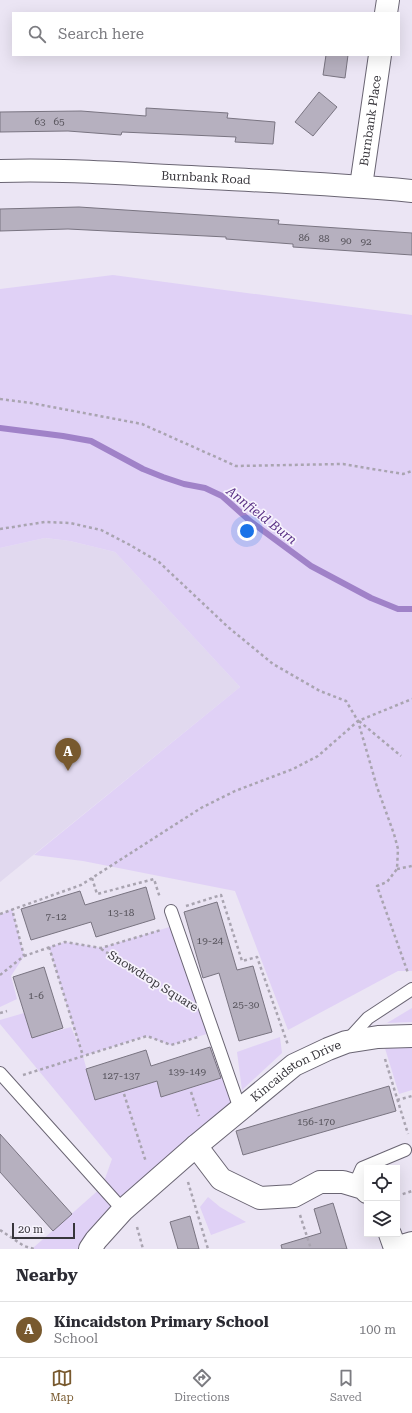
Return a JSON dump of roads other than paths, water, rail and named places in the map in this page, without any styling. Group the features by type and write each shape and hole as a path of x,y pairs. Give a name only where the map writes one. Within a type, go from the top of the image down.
{"street":[{"path":"386,12 388,0"},
{"name":"Burnbank Place","path":"361,186 380,56"},
{"name":"Burnbank Road","path":"0,171 26,170 148,175 361,186 412,191"},
{"name":"Kincaidston Drive","path":"90,1249 96,1240 123,1210 189,1152 294,1065 328,1048 346,1042 378,1037 412,1036"},
{"path":"189,1152 221,1179 260,1198 294,1196 320,1182 343,1182 361,1189"},
{"path":"391,1237 395,1248 412,1243"}],"lane":[{"name":"Snowdrop Square","path":"171,911 240,1110"},
{"path":"346,1042 368,1018 412,989"},
{"path":"3,1077 123,1210"},
{"path":"361,1189 362,1168 407,1146"}],"waterway":[{"name":"Annfield Burn","path":"0,428 91,441 143,469 184,484 205,488 222,496 250,521 311,566 371,598 398,609 412,609"}],"place":[{"name":"Kincaidston Primary School","path":"68,771"}]}
